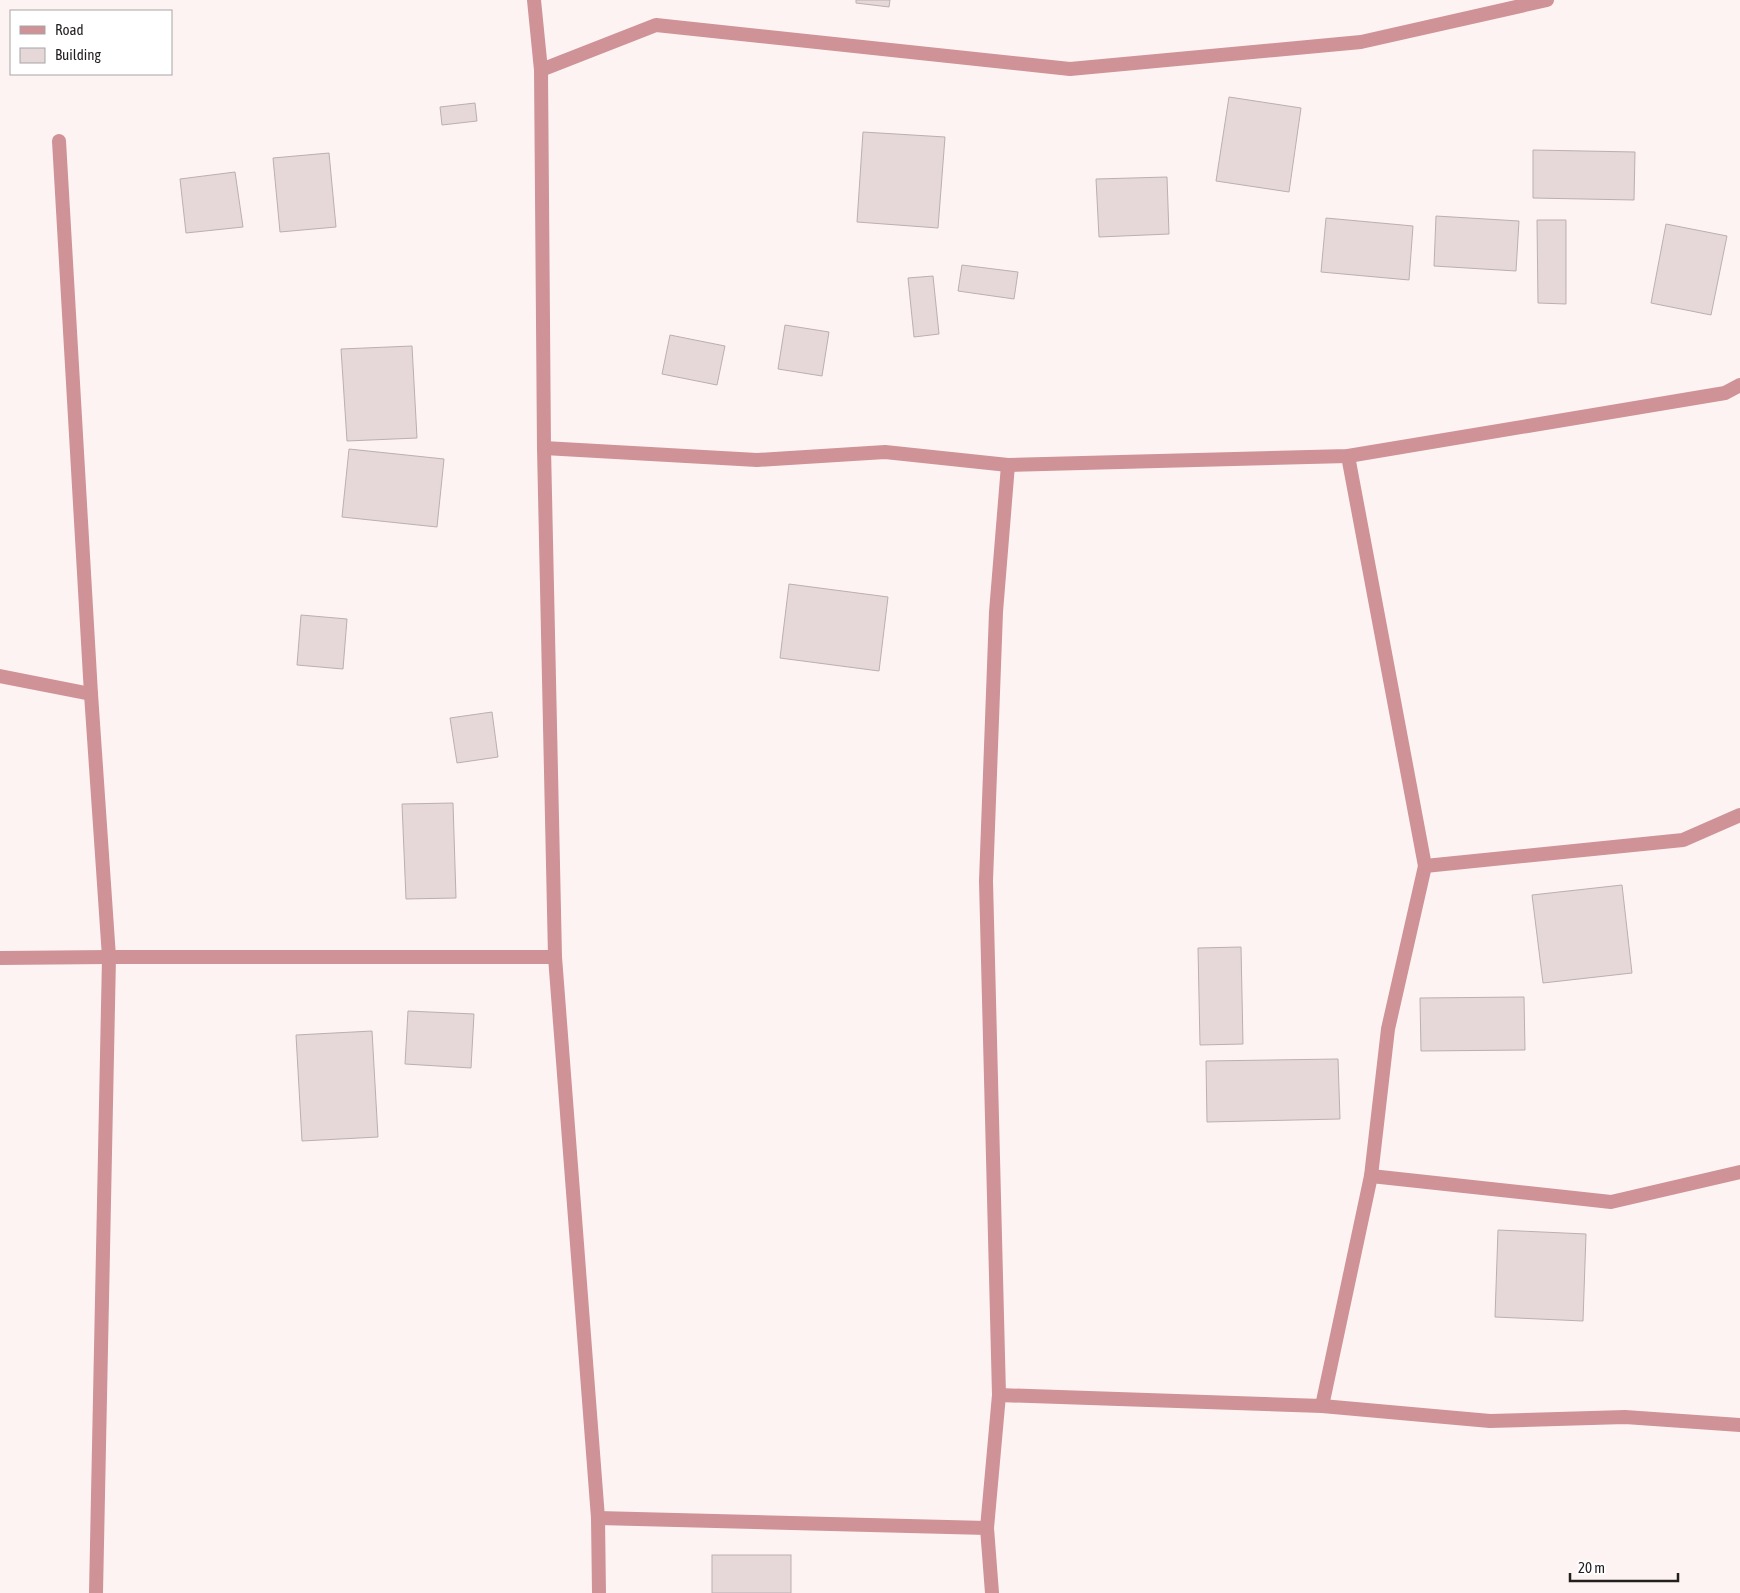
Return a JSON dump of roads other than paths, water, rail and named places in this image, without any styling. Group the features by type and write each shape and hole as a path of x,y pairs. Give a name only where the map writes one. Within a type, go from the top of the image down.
{"street":[{"path":"534,0 541,70 544,448 554,957 598,1518 599,1593"},
{"path":"541,70 656,25 1070,69 1361,42 1547,0"},
{"path":"58,142 108,957 96,1593"},
{"path":"544,448 757,460 886,452 1008,464 1348,456 1724,393 1740,385"},
{"path":"1322,1406 1371,1176 1388,1029 1425,866 1348,456"},
{"path":"992,1593 987,1528 999,1395 986,881 996,612 1008,464"},
{"path":"0,676 91,694"},
{"path":"1425,866 1683,840 1740,815"},
{"path":"0,958 554,957"},
{"path":"1371,1176 1611,1202 1740,1172"},
{"path":"999,1395 1322,1406 1490,1421 1625,1416 1740,1424"},
{"path":"598,1518 987,1528"}]}
